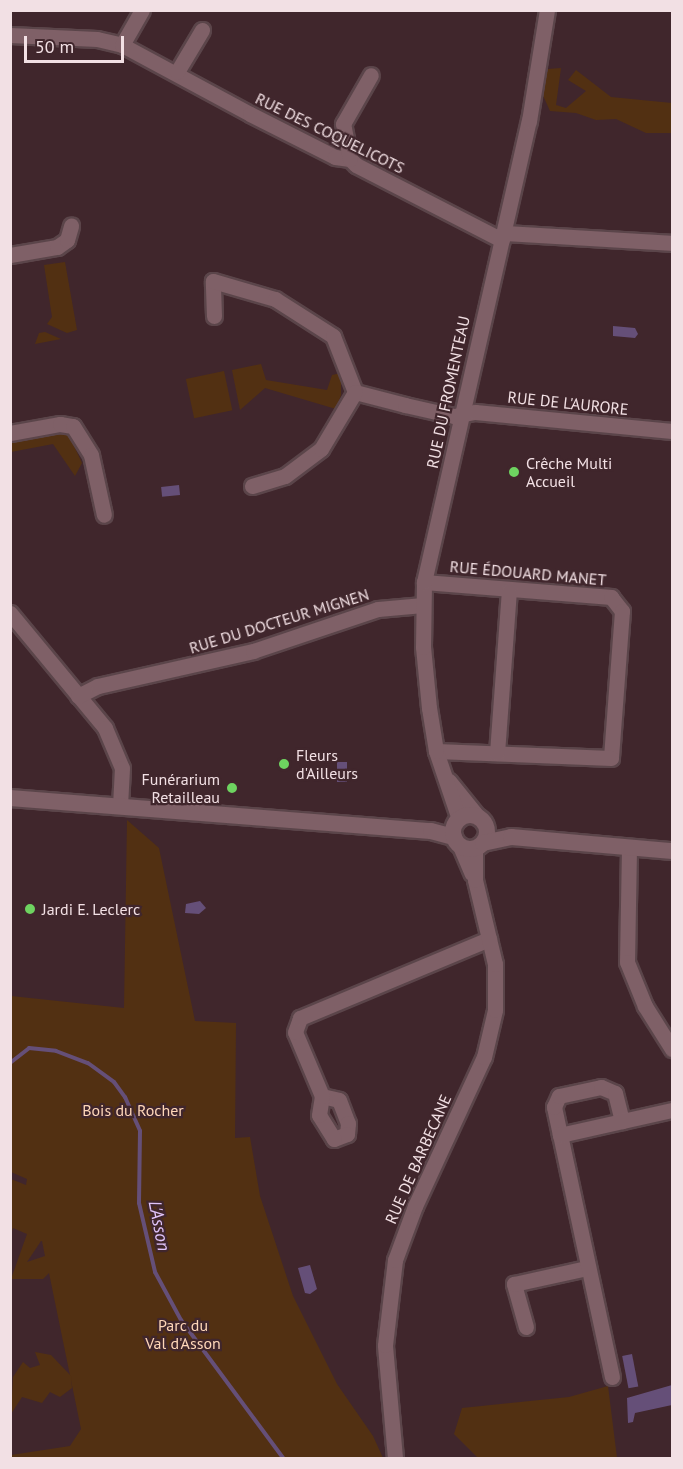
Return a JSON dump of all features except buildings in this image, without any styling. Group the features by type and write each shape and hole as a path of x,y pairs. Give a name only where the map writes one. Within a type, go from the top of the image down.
{"main road":[{"path":"10,798 672,851"},
{"path":"465,836 482,821"},
{"path":"465,836 482,821"},
{"path":"482,821 511,837"}],"street":[{"path":"122,45 142,10"},
{"name":"RUE DU FROMENTEAU","path":"465,836 449,781 435,751 424,657 424,582 542,58 547,10"},
{"path":"177,72 202,30"},
{"name":"RUE DES COQUELICOTS","path":"10,35 97,39 122,45 335,157 350,159 356,165 503,237"},
{"path":"350,159 343,124 371,75"},
{"path":"10,255 57,247 67,240 71,226"},
{"path":"503,237 671,243"},
{"path":"214,316 213,281 275,299 333,336 355,392 321,449 285,476 252,486"},
{"name":"RUE DE L'AURORE","path":"355,392 461,415 475,412 672,431"},
{"path":"10,433 60,424 73,426 91,455 104,515"},
{"name":"RUE ÉDOUARD MANET","path":"424,582 611,597 620,604 622,619 610,758 435,751"},
{"path":"497,753 508,590"},
{"name":"RUE DU DOCTEUR MIGNEN","path":"77,695 98,686 253,651 378,609 423,605"},
{"path":"10,613 77,695 115,747 122,768 120,806"},
{"name":"RUE DU FROMENTEAU","path":"449,781 482,821"},
{"name":"RUE DE BARBECANE","path":"395,1458 385,1345 391,1283 415,1206 491,1036 496,986 489,939 465,836"},
{"path":"629,848 627,962 641,999 672,1049"},
{"path":"322,1096 295,1032 300,1018 489,939"},
{"path":"612,1377 554,1107 560,1096 601,1087 615,1093 622,1121"},
{"path":"560,1135 672,1110"},
{"path":"526,1327 514,1284 587,1268"}],"green space":[{"path":"561,68 556,105 566,108 586,91 568,80 576,70 611,97 672,103 672,133 646,133 616,119 596,120 576,113 550,111 541,91 548,69"},
{"path":"65,262 77,330 67,333 47,324 52,317 44,265"},
{"path":"45,332 61,339 35,344 39,333"},
{"path":"261,364 266,380 327,390 332,375 341,373 341,395 336,409 265,388 240,410 232,370"},
{"path":"224,371 232,410 194,418 186,379"},
{"path":"67,431 82,463 75,476 53,444 11,452 11,441"},
{"name":"Bois du Rocher","path":"127,820 159,848 195,1021 236,1023 235,1138 250,1137 260,1196 293,1296 337,1384 373,1436 383,1458 11,1458 11,1455 70,1446 81,1429 49,1273 43,1279 11,1279 27,1234 13,1228 11,1235 11,1179 26,1185 27,1179 11,1172 11,996 124,1008","holes":["41,1241 45,1256 27,1262"]},
{"path":"35,1352 51,1355 71,1376 72,1388 60,1397 50,1392 42,1403 22,1397 11,1414 13,1377 23,1362 30,1368 40,1365"},
{"path":"608,1386 617,1458 478,1458 454,1434 462,1408 569,1397"}],"shaded area":[{"path":"613,326 635,328 638,334 635,338 613,336"},
{"path":"179,485 180,495 162,497 161,487"},
{"path":"337,762 347,762 347,782 337,782"},
{"path":"200,901 206,908 199,914 185,913 186,904"},
{"path":"310,1265 317,1289 310,1294 305,1293 298,1268"},
{"path":"632,1354 638,1386 628,1388 622,1356"},
{"path":"672,1385 672,1405 635,1413 633,1422 628,1423 627,1398"}],"waterway":[{"name":"L'Asson","path":"10,1063 29,1048 56,1051 88,1063 114,1082 125,1097 140,1131 139,1203 155,1272 181,1320 283,1458"}],"place":[{"name":"Crêche Multi Accueil","path":"514,472"},
{"name":"Fleurs d'Ailleurs","path":"284,764"},
{"name":"Funérarium Retailleau","path":"232,788"},
{"name":"Jardi E. Leclerc","path":"30,909"}],"park label":[{"name":"Parc du Val d'Asson","path":"183,1334"}]}
